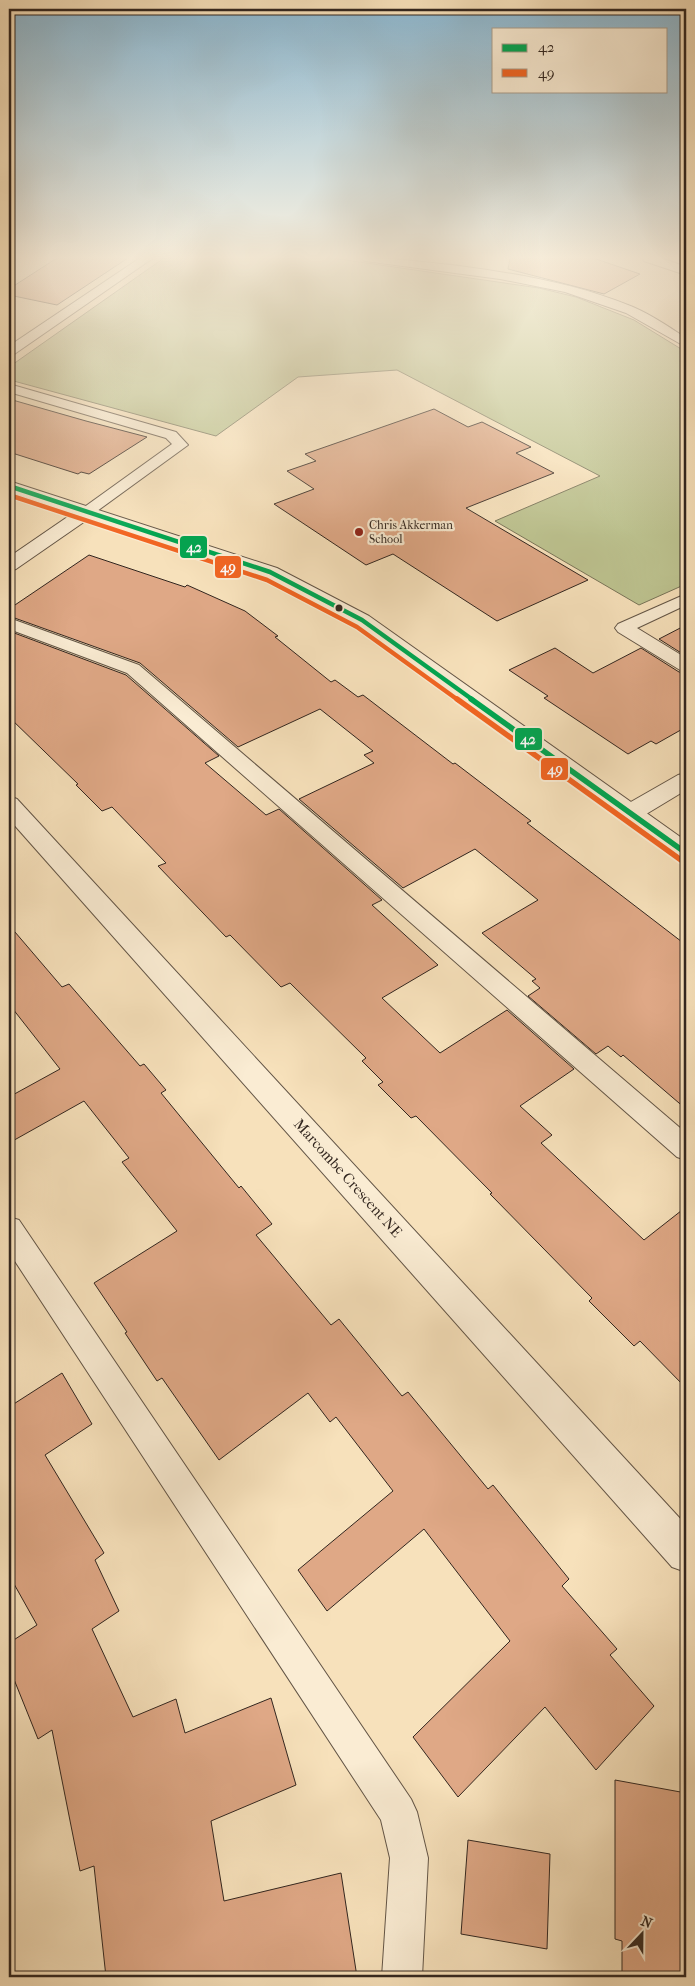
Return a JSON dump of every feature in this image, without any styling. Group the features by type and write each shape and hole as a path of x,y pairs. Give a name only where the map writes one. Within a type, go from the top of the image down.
{"street":[{"path":"9,486 270,572 362,620 686,854"},
{"path":"9,565 88,512"},
{"path":"630,812 686,780"},
{"name":"Marcombe Crescent NE","path":"9,804 686,1553"}],"lane":[{"path":"9,388 171,435 181,445 88,512"},
{"path":"686,599 624,628 686,666"},
{"path":"9,623 133,669 686,1149"},
{"path":"9,1229 398,1812 409,1858 402,1977"}],"green space":[{"path":"32,351 684,351 686,352 686,584 639,605 495,521 600,476 397,370 298,377 216,436 10,380 9,367"}],"building":[{"path":"9,399 147,437 89,474 81,472 78,474 9,452"},
{"path":"434,409 468,427 482,422 531,447 516,453 554,473 466,508 588,580 497,621 393,554 366,565 274,504 314,489 287,471 316,461 305,454"},
{"path":"89,555 185,587 187,585 245,611 278,636 275,637 331,682 335,680 358,697 363,695 453,764 455,763 531,821 527,823 686,945 686,1109 623,1055 621,1057 608,1046 596,1054 528,996 540,988 532,981 536,979 482,933 538,900 475,849 403,888 299,799 374,763 364,755 373,751 320,709 238,747 140,663 9,616 9,609"},
{"path":"686,625 686,656 659,639"},
{"path":"9,631 126,675 219,756 205,763 266,815 279,809 382,900 372,905 438,965 382,998 440,1053 507,1010 574,1069 520,1106 552,1135 541,1143 644,1240 686,1207 686,1388 640,1341 634,1346 589,1301 592,1298 490,1194 492,1193 416,1116 411,1118 378,1085 383,1082 362,1061 366,1058 290,983 281,987 230,935 226,937 158,866 166,863 112,807 102,811 76,785 78,784 9,717"},
{"path":"555,648 593,673 641,648 679,672 686,673 686,727 656,744 651,741 628,754 544,698 548,696 509,670"},
{"path":"9,925 62,987 69,984 140,1066 144,1064 166,1090 161,1093 239,1188 241,1186 272,1224 256,1235 331,1325 339,1319 402,1396 408,1392 488,1489 493,1485 569,1579 562,1586 617,1649 610,1655 654,1706 596,1770 545,1707 458,1797 413,1737 510,1641 424,1529 327,1611 298,1570 393,1491 336,1417 330,1422 308,1393 219,1460 162,1378 157,1381 94,1283 177,1231 122,1162 129,1158 84,1101 9,1143 9,1097 60,1069 9,1004"},
{"path":"62,1373 92,1424 45,1455 104,1553 95,1560 119,1611 92,1629 133,1717 176,1699 185,1733 271,1698 296,1785 211,1821 224,1901 341,1873 357,1977 106,1977 94,1866 80,1871 52,1730 38,1739 9,1667 9,1643 37,1625 9,1575 9,1407"},
{"path":"615,1780 686,1793 686,1977 622,1977 622,1941 615,1939"},
{"path":"468,1840 550,1854 547,1949 461,1934"}],"transit line":[{"name":"42","path":"9,486 270,572 362,620 686,853"},
{"name":"49","path":"9,495 267,580 357,627 681,860"}],"place":[{"name":"Chris Akkerman School","path":"359,532"}]}
